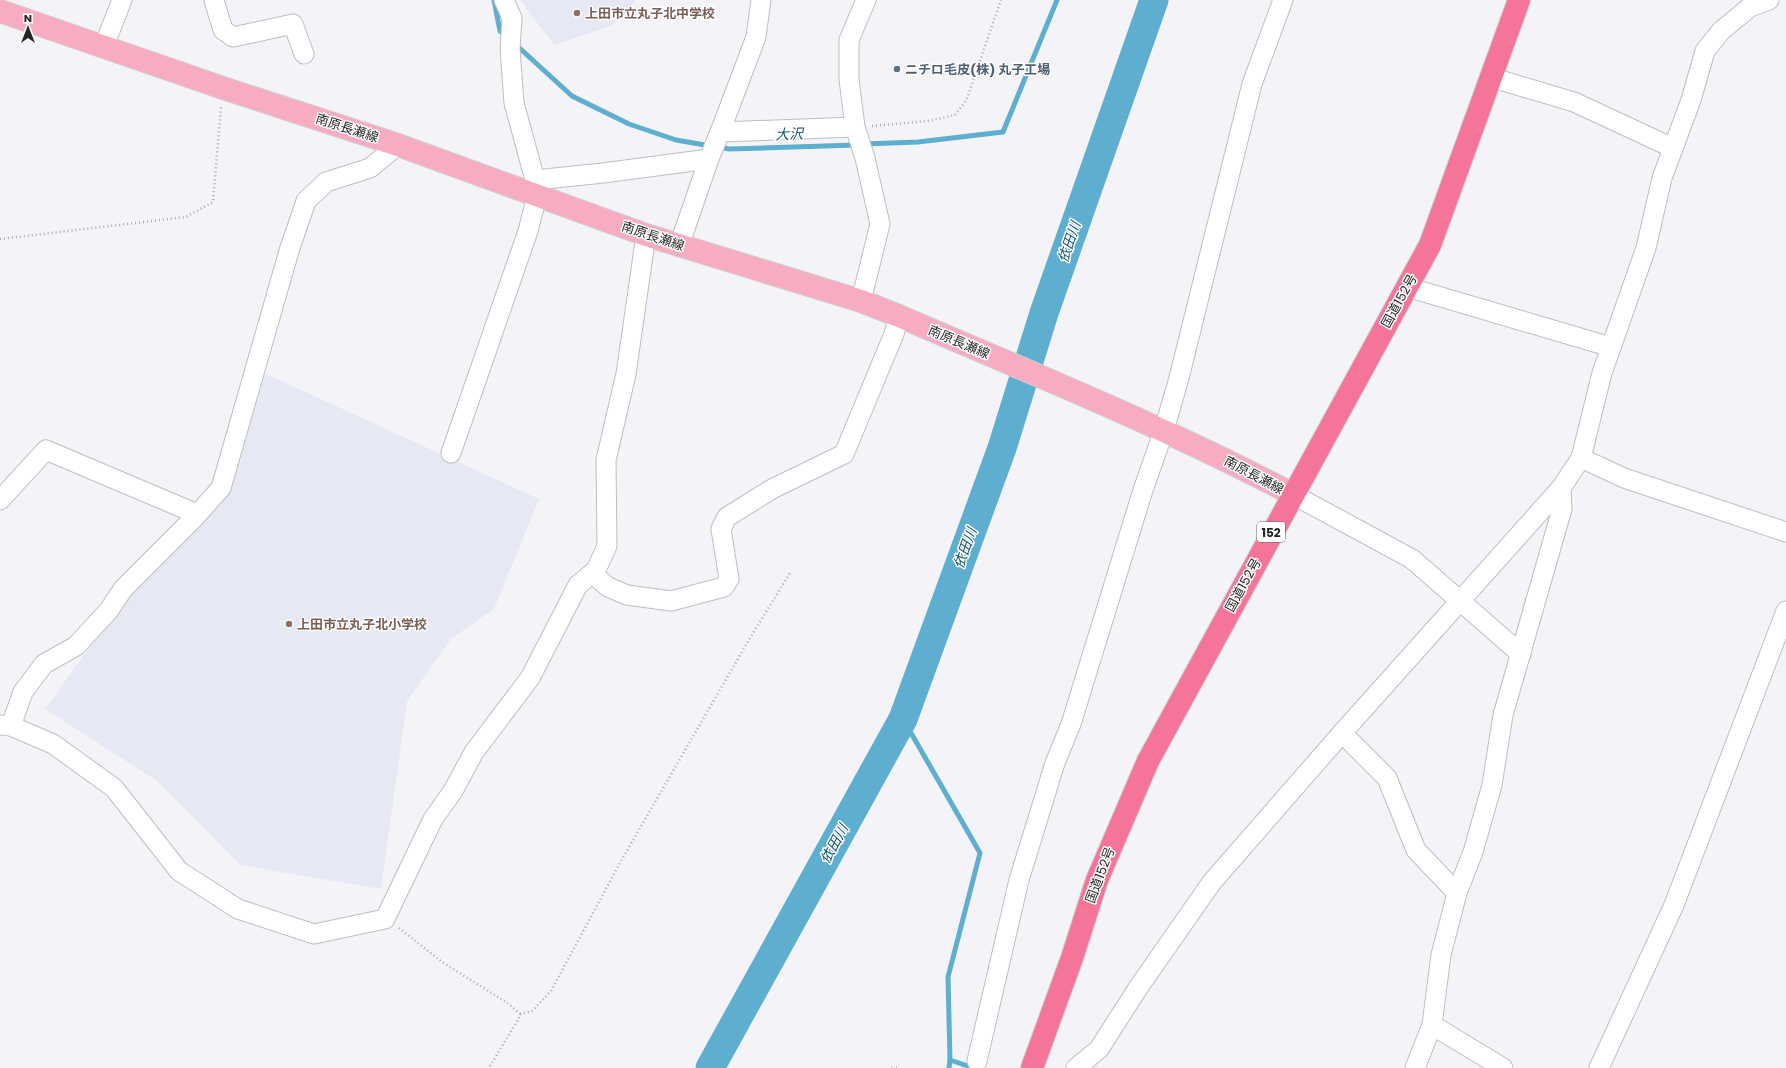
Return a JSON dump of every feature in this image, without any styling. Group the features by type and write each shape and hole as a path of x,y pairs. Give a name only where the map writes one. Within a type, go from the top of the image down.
{"highway":[{"name":"国道152号","path":"1032,1068 1097,880 1148,761 1292,494 1430,245 1519,0"}],"main road":[{"name":"南原長瀬線","path":"0,11 223,88 536,188 646,235 861,301 1164,430 1230,461 1292,494"}],"street":[{"path":"104,46 122,0"},
{"path":"214,0 224,30 233,37 293,24 304,54"},
{"path":"451,453 528,231 536,188 514,103 510,49 512,18 504,0"},
{"path":"679,246 709,159 756,37 761,0"},
{"path":"861,301 880,224 865,158 855,127 849,80 849,40 866,0"},
{"path":"977,1061 1019,880 1055,763 1071,724 1142,490 1164,430 1179,378 1252,84 1283,0"},
{"path":"1076,1068 1099,1049 1138,988 1212,882 1342,733 1561,488 1580,458 1602,373 1646,248 1662,178 1691,100 1705,51 1721,31 1750,8 1769,0"},
{"path":"1490,77 1574,102 1673,148"},
{"path":"720,132 855,127"},
{"path":"398,145 370,168 326,182 306,201 289,251 221,488 123,589 109,610 76,646 44,664 23,692 6,726 54,744 114,788 179,871 238,909 314,934 385,918 433,819 453,791 474,752 530,678 578,585 596,570"},
{"path":"536,188 603,173 709,159"},
{"path":"646,235 626,374 606,460 607,546 596,570 596,577 608,587 627,595 670,601 724,587 729,579 721,529 727,517 772,489 844,454 891,341 899,316"},
{"path":"1407,287 1612,347"},
{"path":"0,500 46,450 197,514"},
{"path":"1580,458 1624,478 1786,532"},
{"path":"1415,1068 1432,1025 1441,956 1457,893 1473,852 1492,785 1503,715 1562,509 1561,488"},
{"path":"1292,494 1412,559 1521,654"},
{"path":"1599,1068 1674,905 1786,611"},
{"path":"1342,733 1386,778 1416,850 1457,893"},
{"path":"1432,1025 1503,1068"}],"path":[{"path":"855,127 928,121 955,115 966,101 1001,0"},
{"path":"0,239 186,217 213,202 223,88"},
{"path":"520,1014 532,1011 551,990 625,854 747,643 790,573"},
{"path":"385,918 442,962 509,1004 520,1014"},
{"path":"489,1068 520,1014"},
{"path":"892,1068 898,1068"}],"shaded area":[{"name":"上田市立丸子北中学校","path":"520,0 636,0 613,25 554,45"},
{"name":"上田市立丸子北小学校","path":"264,373 539,499 494,609 451,639 407,701 381,889 240,865 157,781 45,709 127,595 229,491"}],"waterway":[{"name":"大沢","path":"494,0 500,31 506,36"},
{"name":"大沢","path":"864,144 918,142 1003,132 1057,0"},
{"name":"依田川","path":"710,1068 903,719 1002,448 1044,313 1154,0"},
{"name":"大沢","path":"515,44 572,96 629,124 676,140 711,146"},
{"name":"大沢","path":"719,147 729,149 856,145"},
{"path":"903,719 980,853 948,977 949,1068"},
{"path":"950,1060 974,1068"}],"place":[{"name":"上田市立丸子北中学校","path":"577,13"},
{"name":"ニチロ毛皮(株) 丸子工場","path":"897,69"},
{"name":"上田市立丸子北小学校","path":"289,624"}]}
